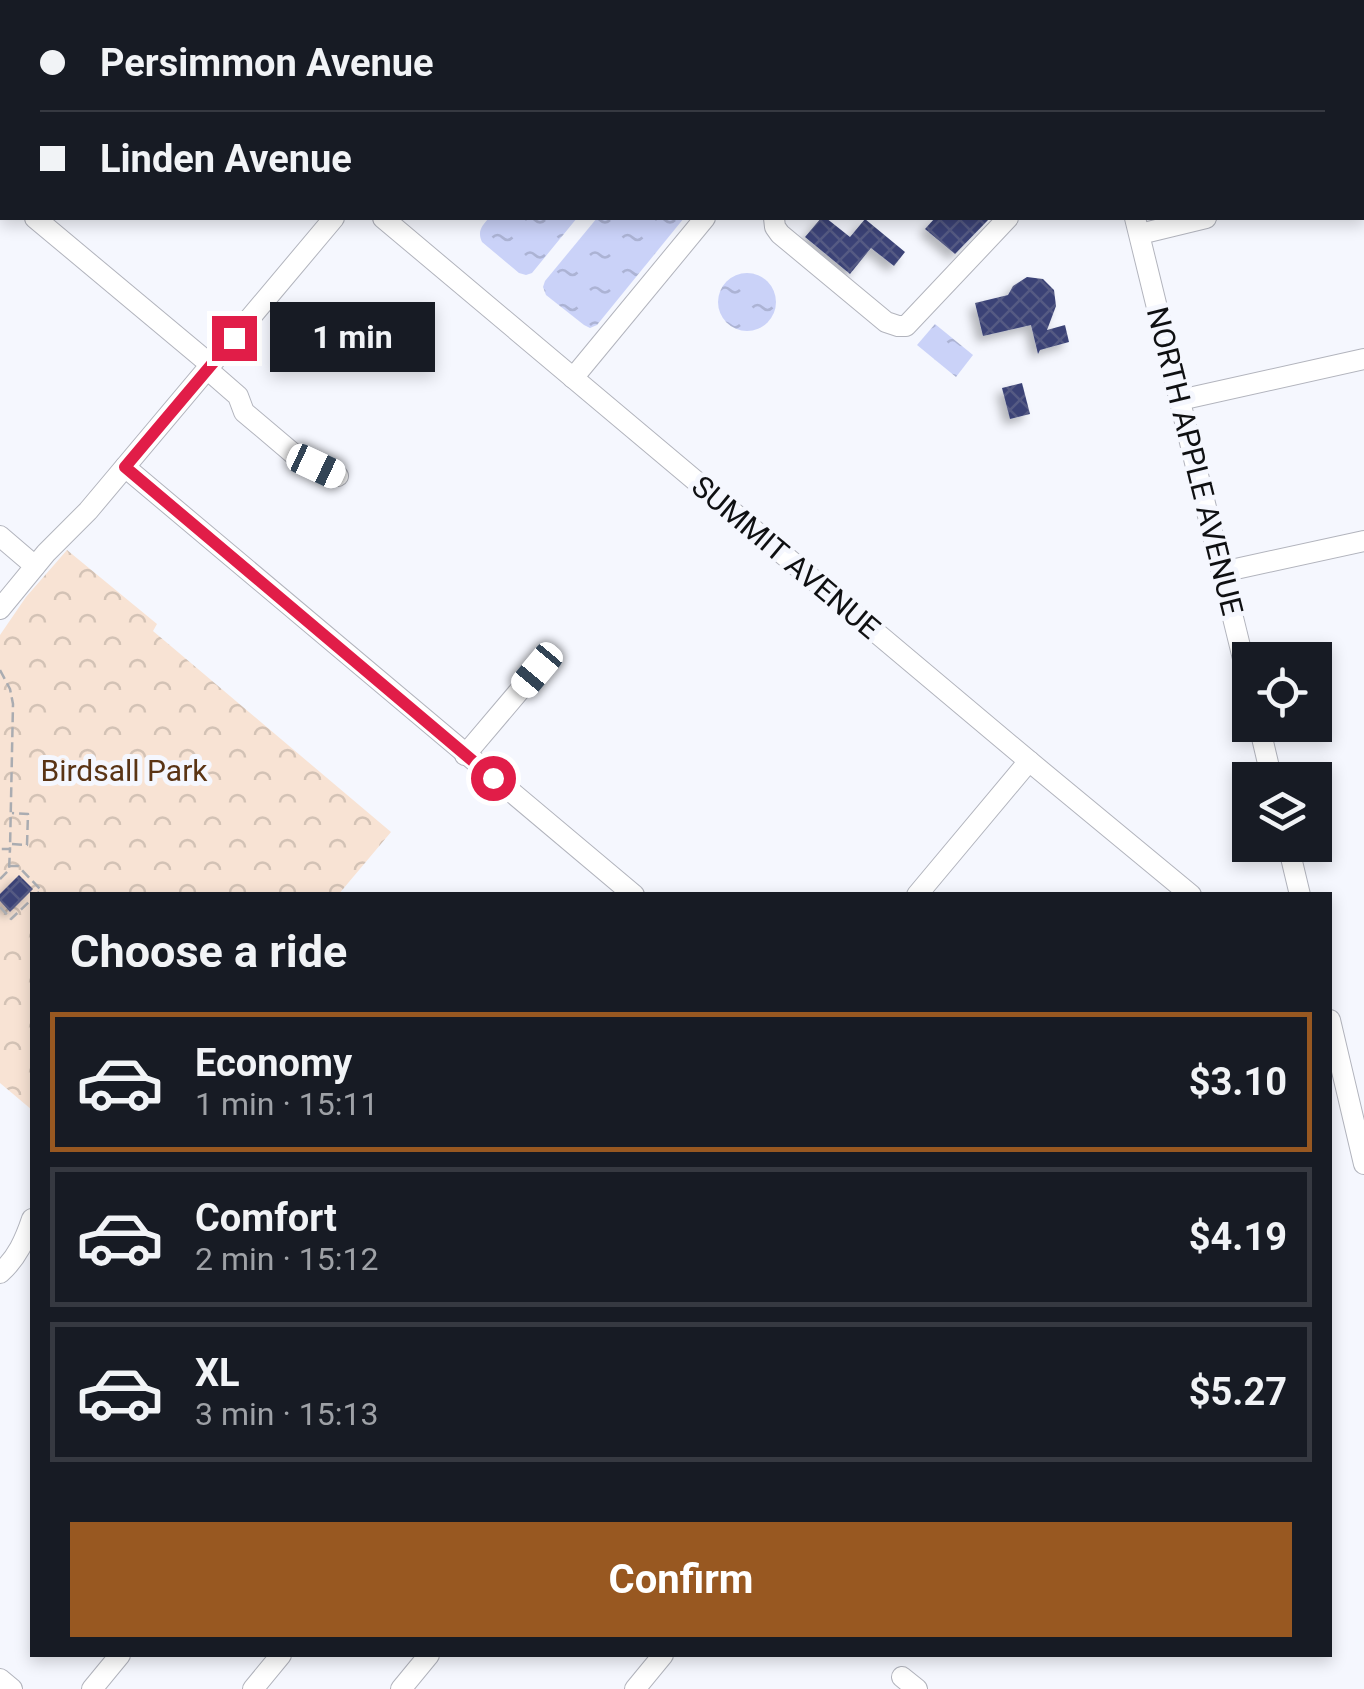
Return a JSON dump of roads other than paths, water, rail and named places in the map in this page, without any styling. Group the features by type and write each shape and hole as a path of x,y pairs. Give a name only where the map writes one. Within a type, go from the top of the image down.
{"street":[{"path":"37,220 209,367 238,396 244,412 296,456 338,476"},
{"path":"0,609 332,220"},
{"name":"SUMMIT AVENUE","path":"385,220 1187,892"},
{"path":"573,378 703,220"},
{"path":"774,220 780,234 886,322 906,326 1006,220"},
{"path":"1138,226 1189,220"},
{"name":"NORTH APPLE AVENUE","path":"1138,226 1239,642"},
{"path":"1180,400 1364,359"},
{"path":"125,467 630,892"},
{"path":"0,536 35,566"},
{"path":"1222,572 1364,541"},
{"path":"465,755 537,670"},
{"path":"920,892 1029,761"},
{"path":"1292,862 1299,892"},
{"path":"1332,1028 1364,1164"},
{"path":"0,1272 12,1263 30,1225"},
{"path":"92,1689 118,1657"},
{"path":"253,1689 279,1657"},
{"path":"401,1689 427,1657"},
{"path":"635,1689 661,1657"},
{"path":"0,1679 12,1689"}],"water":[{"path":"487,220 575,220 532,273 526,275 482,242 482,226"},
{"path":"595,220 682,220 597,325 584,325 546,295 545,281"},
{"path":"747,273 767,282 776,302 767,322 747,331 727,322 718,302 727,282"},
{"path":"935,324 973,355 956,377 917,345"}],"park label":[{"name":"Birdsall Park","path":"124,770"}]}
